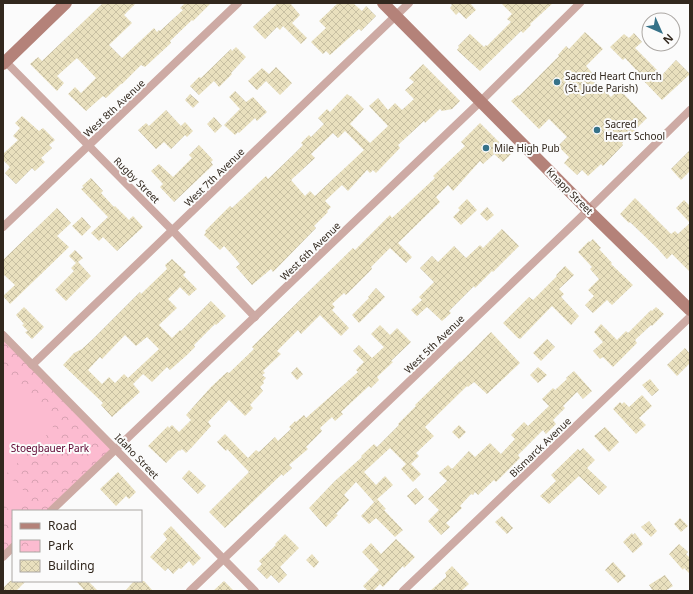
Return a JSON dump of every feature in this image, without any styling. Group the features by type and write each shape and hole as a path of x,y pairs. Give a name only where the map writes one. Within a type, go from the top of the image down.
{"street":[{"path":"4,61 66,3"},
{"name":"West 8th Avenue","path":"3,227 238,3"},
{"name":"Knapp Street","path":"382,3 690,310"},
{"name":"West 7th Avenue","path":"32,364 409,3"},
{"name":"West 6th Avenue","path":"52,510 480,102 580,3"},
{"name":"Rugby Street","path":"4,61 172,230 255,317"},
{"name":"West 5th Avenue","path":"190,591 588,210 690,110"},
{"name":"Bismarck Avenue","path":"403,591 690,317"},
{"name":"Idaho Street","path":"3,335 255,591"},
{"path":"3,557 12,548"}],"green space":[{"name":"Stoegbauer Park","path":"3,335 116,449 52,510 12,510 12,548 3,557"},
{"path":"3,368 52,417 53,429 3,477"},
{"path":"13,480 27,494 10,511 3,504 3,489"}],"building":[{"path":"103,3 136,3 124,15 132,23 109,45 122,58 154,28 157,32 159,30 160,31 183,10 180,8 185,3 211,3 170,41 171,43 145,67 141,65 106,98 103,96 86,111 68,94 75,87 81,93 96,78 77,58 57,76 64,83 57,91 30,64 38,57 42,61"},
{"path":"278,3 290,3 300,15 292,23 307,38 301,44 283,26 280,30 277,27 265,39 253,27"},
{"path":"338,3 353,3 362,11 366,6 376,16 361,31 359,29 330,55 326,51 323,54 311,42 326,28 319,21"},
{"path":"450,3 470,3 476,10 466,19 459,12 456,15 450,8 452,5"},
{"path":"501,3 553,3 530,24 531,25 523,33 521,31 480,71 457,50 459,47 458,46 470,34 484,47 486,45 487,46 511,22 507,19 512,14"},
{"path":"585,32 603,49 586,66 595,76 593,78 611,97 619,89 647,118 622,143 623,145 603,166 601,164 588,176 582,170 577,175 564,163 569,157 558,146 567,137 549,119 539,129 511,101 518,95 519,96 559,56 558,55 566,46 569,49"},
{"path":"634,33 641,41 641,43 635,48 662,75 676,60 690,74 662,100 638,75 639,73 625,58 623,60 610,47 624,34 629,38"},
{"path":"236,47 246,57 219,87 214,81 199,95 190,86 199,77 201,78 231,49 232,51"},
{"path":"423,64 460,101 452,109 442,111 440,109 425,123 424,121 398,145 400,148 376,173 373,170 370,173 367,170 348,191 342,185 325,201 331,207 314,226 316,228 273,272 271,269 252,285 236,267 240,264 224,246 220,250 204,235 206,232 205,231 230,206 232,208 266,176 268,179 291,157 303,145 301,143 309,135 311,137 324,124 318,118 327,109 330,112 347,94 364,109 350,124 370,143 388,126 369,106 378,98 388,110 395,103 402,110 414,99 405,90 414,82 409,78","holes":["345,131 364,150 315,196 310,191 305,196 291,180 315,158 311,154 333,133 338,138"]},
{"path":"276,67 292,83 280,95 266,81 257,90 248,81 262,68 269,74"},
{"path":"235,91 246,102 253,97 267,112 257,121 255,118 235,135 224,125 240,109 229,97"},
{"path":"190,94 199,102 193,108 185,100"},
{"path":"166,110 181,126 185,122 193,131 187,137 185,135 171,149 164,142 156,149 138,130 146,123 149,126"},
{"path":"22,116 39,131 43,128 55,140 49,145 52,148 41,158 45,162 35,171 32,168 16,184 5,173 10,167 3,160 3,154 18,140 13,136 20,128 15,123"},
{"path":"214,117 222,126 215,133 207,124"},
{"path":"480,123 511,154 503,162 494,154 483,164 480,161 453,191 448,185 436,197 440,202 398,243 412,257 406,263 390,248 371,267 372,269 346,295 344,293 332,304 335,307 332,310 349,328 341,336 320,315 301,334 298,330 277,351 281,354 263,371 265,373 262,375 266,378 260,387 263,391 250,405 253,408 245,416 229,400 208,422 211,426 186,453 182,449 180,451 179,450 166,463 148,446 168,426 169,428 172,425 179,432 191,420 186,415 211,387 227,372 229,373 254,349 252,347 353,248 355,250 390,215 392,218 435,178 433,176 465,146 461,142"},
{"path":"199,145 213,160 211,162 213,165 174,202 160,187 163,184 151,171 159,164 173,177 192,158 189,155"},
{"path":"690,150 690,171 681,180 671,169"},
{"path":"91,178 103,191 101,193 114,207 115,206 129,220 133,216 143,227 117,251 103,237 99,241 91,233 108,217 81,189 84,187 82,186"},
{"path":"635,198 671,234 675,231 678,234 690,223 690,272 672,254 667,259 620,214"},
{"path":"467,199 477,210 461,225 453,217 460,210 458,208"},
{"path":"684,200 690,206 690,223 676,208"},
{"path":"487,207 494,215 487,221 480,214"},
{"path":"57,208 71,223 57,236 69,247 10,304 3,296 15,285 3,274 3,260"},
{"path":"82,217 91,227 82,236 72,226"},
{"path":"502,229 519,246 475,288 474,286 449,311 451,313 442,321 427,307 417,316 411,310 422,300 419,297 434,282 420,268 432,256 438,262 454,246 466,258 480,245 483,248"},
{"path":"593,239 601,248 599,249 612,263 611,264 633,285 612,305 607,300 593,313 585,305 594,296 588,290 599,279 590,269 592,267 578,252"},
{"path":"75,250 83,258 78,262 91,276 66,301 55,290 74,271 71,268 76,263 69,256"},
{"path":"172,259 186,272 183,275 197,289 189,296 180,287 168,299 177,308 159,325 172,338 211,301 226,316 216,325 215,324 194,345 195,347 170,370 167,367 152,382 143,374 133,384 140,392 112,417 101,405 103,403 63,365 74,353 82,349 93,339 140,292 141,294 167,269 165,265","holes":["125,335 136,346 147,337 159,349 128,378 124,374 115,383 109,377 102,384 88,370 100,357 102,359"]},
{"path":"565,266 574,275 559,289 564,294 561,297 579,316 571,325 552,306 520,339 518,338 503,323 529,297 533,300"},
{"path":"376,288 385,297 359,323 352,315 369,298 368,297"},
{"path":"24,307 44,327 32,339 25,332 28,331 16,315"},
{"path":"656,307 664,314 635,340 637,343 613,367 603,357 600,359 593,351 603,342 594,332 601,324 617,340 626,331 628,333 651,310 652,311"},
{"path":"380,325 390,335 397,328 411,342 377,377 379,380 371,388 369,386 341,412 343,414 335,421 332,417 320,428 322,431 306,447 308,449 289,465 292,468 283,476 282,474 225,528 209,512 249,472 227,449 226,451 217,442 225,434 248,458 256,450 259,452 275,437 278,441 291,429 289,427 295,421 296,422 304,415 306,418 358,372 356,370 364,362 353,351 359,345 372,358 384,347 371,334"},
{"path":"491,332 520,363 487,394 474,382 468,387 467,386 425,427 434,436 416,453 419,456 411,464 421,474 413,482 401,469 406,464 390,448 364,472 376,485 385,476 393,485 374,502 356,482 344,495 349,500 336,514 338,515 326,527 309,508 374,444 377,447 399,425 398,424 416,406 415,405"},
{"path":"547,339 555,347 541,361 533,353"},
{"path":"685,348 690,354 690,363 677,376 667,365"},
{"path":"297,367 303,374 297,380 291,373"},
{"path":"538,367 547,375 538,383 530,375"},
{"path":"574,371 592,391 583,399 577,392 563,406 565,408 553,420 556,424 546,434 543,430 518,455 520,458 496,482 494,480 478,495 475,492 473,495 471,494 460,506 462,508 446,523 450,527 441,535 428,521 439,510 428,499 447,481 439,473 448,465 452,469 469,451 475,457 490,443 501,454 515,439 511,435 524,422 528,426 549,406 542,399 553,388 555,390"},
{"path":"650,379 659,390 652,396 642,385"},
{"path":"642,395 652,406 639,418 646,425 636,434 613,409 620,402 622,404 624,402 629,407"},
{"path":"459,425 466,432 459,439 452,432"},
{"path":"605,427 619,442 609,452 594,436"},
{"path":"583,448 595,460 587,468 607,487 599,495 579,476 549,504 540,496 556,481 551,475 578,449 580,451"},
{"path":"189,470 206,486 198,494 182,478"},
{"path":"118,472 136,492 129,499 126,496 116,506 100,489"},
{"path":"416,488 424,497 415,505 407,496"},
{"path":"377,499 386,509 384,510 403,530 395,537 376,518 369,524 361,516"},
{"path":"502,516 513,528 507,534 495,522"},
{"path":"680,518 688,526 681,532 674,524"},
{"path":"649,521 657,531 651,537 641,527"},
{"path":"171,526 201,558 193,566 189,561 173,574 168,568 165,571 150,557 167,539 163,534"},
{"path":"632,533 633,535 635,533 643,544 633,553 623,542"},
{"path":"285,534 299,548 280,567 287,575 279,583 271,575 267,579 257,569 262,564 259,561"},
{"path":"396,539 415,557 404,568 403,566 383,587 380,584 373,591 368,591 363,586 379,570 362,552 371,543 381,554"},
{"path":"679,544 688,552 686,554 690,558 690,574 684,568 683,570 669,554"},
{"path":"312,554 319,562 314,568 306,560"},
{"path":"613,562 626,576 618,583 605,570"},
{"path":"452,566 469,584 461,591 430,591 446,577 445,573"},
{"path":"665,575 673,586 665,591 653,591 649,585"},
{"path":"10,581 25,582 16,591 3,591 3,588"},
{"path":"144,581 153,591 125,591 133,582"},
{"path":"224,581 234,591 213,591"},
{"path":"77,582 89,582 98,591 85,591"}],"place":[{"name":"Sacred Heart Church (St. Jude Parish)","path":"557,82"},
{"name":"Sacred Heart School","path":"597,130"},
{"name":"Mile High Pub","path":"486,148"}]}
